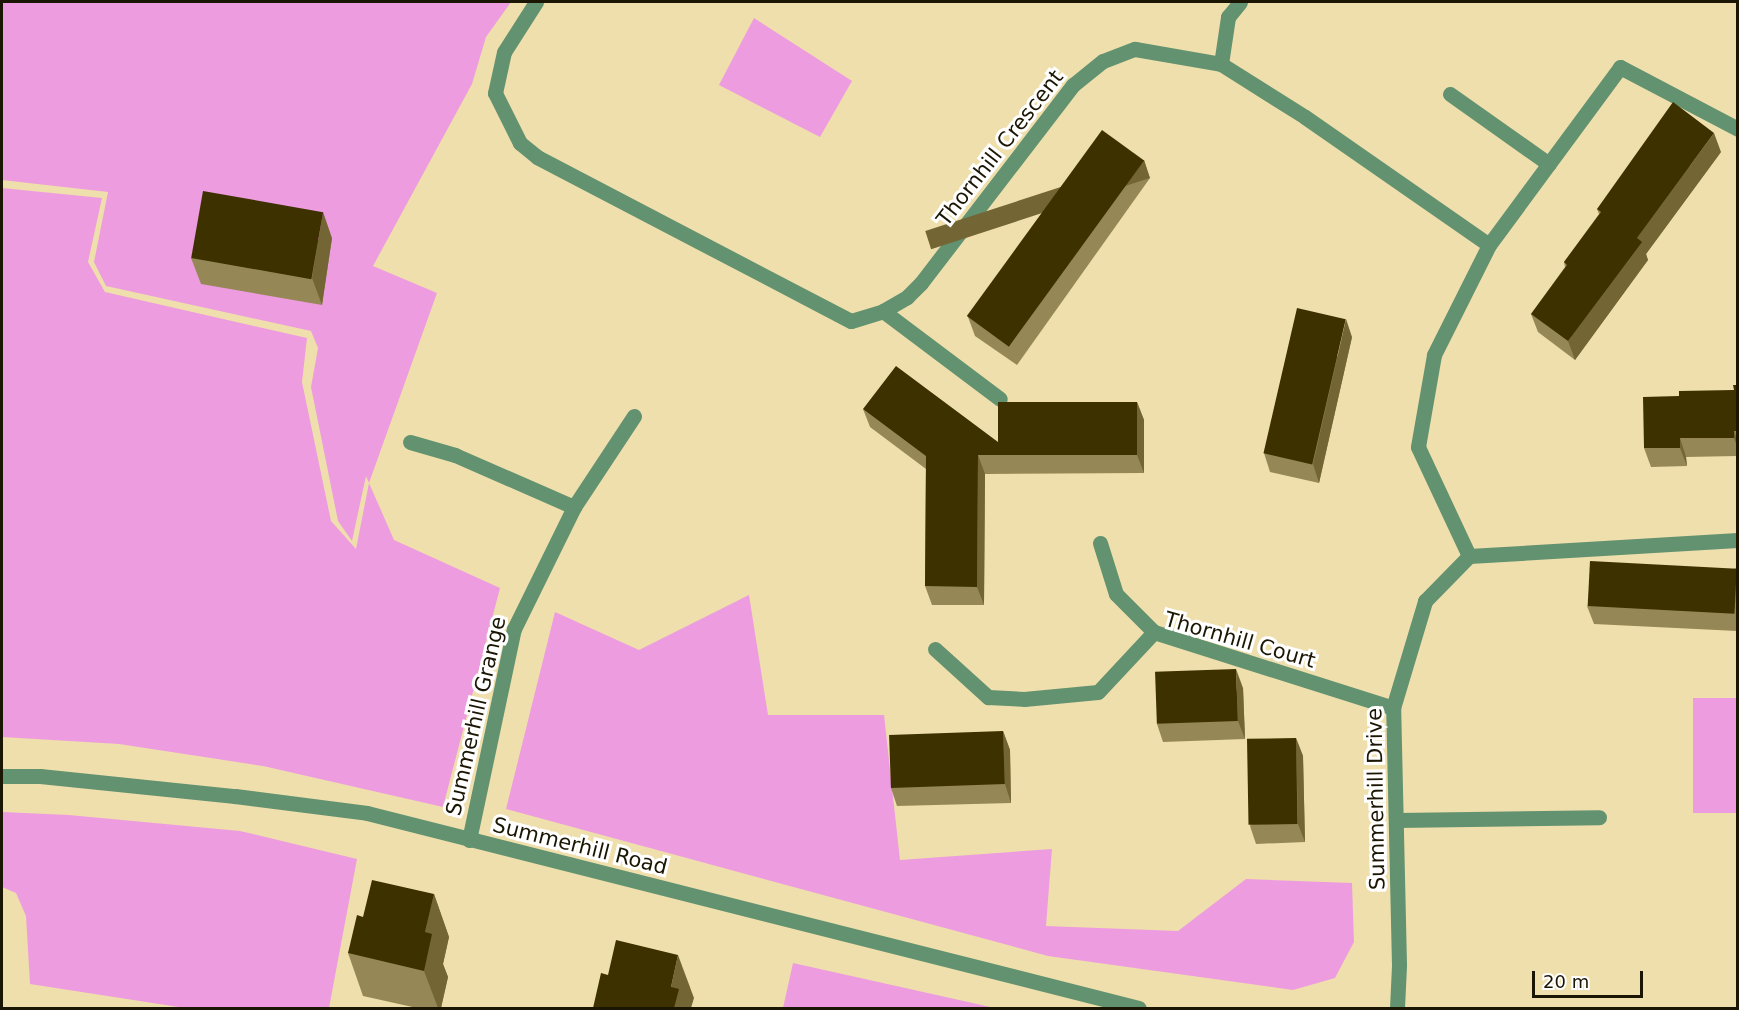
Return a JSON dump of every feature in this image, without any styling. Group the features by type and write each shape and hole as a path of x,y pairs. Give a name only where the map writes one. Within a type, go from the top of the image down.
{"street":[{"name":"Thornhill Crescent","path":"536,2 504,52 495,93 520,142 537,157 851,321 883,311 907,297 921,284 1073,85 1103,61 1136,49 1221,64 1305,117 1489,245"},
{"path":"1221,64 1228,17 1240,2"},
{"path":"1737,129 1620,67 1489,245 1434,356 1418,447 1469,556 1737,540"},
{"path":"1450,94 1550,164"},
{"path":"883,311 1000,399"},
{"name":"Summerhill Grange","path":"469,840 514,630 574,507 634,416"},
{"path":"410,441 455,455 574,507"},
{"path":"1100,543 1116,594 1154,632"},
{"name":"Summerhill Drive","path":"1397,1008 1400,965 1393,708 1425,601 1469,556"},
{"name":"Thornhill Court","path":"935,649 988,697 1024,699 1098,692 1154,632 1393,708"},
{"name":"Summerhill Road","path":"2,776 40,776 235,796 368,813 1139,1008"},
{"path":"1396,820 1599,817"}],"shaded area":[{"path":"2,2 511,2 486,37 472,84 373,266 437,293 369,483 366,476 352,541 338,521 311,387 318,348 311,331 106,286 94,262 108,192 2,180"},
{"path":"754,18 852,81 820,137 719,85"},
{"path":"2,188 102,198 88,262 105,292 307,338 302,382 331,521 356,549 369,483 394,540 500,588 443,807 263,766 119,744 2,737"},
{"path":"749,595 768,715 884,715 900,860 1052,849 1046,926 1178,931 1246,879 1352,883 1354,942 1335,978 1293,990 1048,956 506,809 555,612 639,650"},
{"path":"1693,698 1737,698 1737,813 1693,813"},
{"path":"2,812 69,815 240,831 357,859 329,1008 185,1008 30,984 26,916 16,893 2,887"},
{"path":"793,963 995,1008 783,1008"}],"building":[{"path":"1673,102 1714,133 1637,238 1642,242 1568,341 1531,314 1567,265 1564,262 1601,212 1597,209"},
{"path":"1102,130 1144,161 1009,347 967,316"},
{"path":"203,191 323,212 311,279 191,258"},
{"path":"1297,308 1346,319 1312,464 1263,453"},
{"path":"896,366 998,442 998,402 1137,402 1137,455 978,455 977,587 925,586 926,456 863,409"},
{"path":"1733,385 1737,385 1737,431 1734,431 1734,438 1680,438 1680,448 1644,448 1643,397 1679,396 1679,391 1734,390"},
{"path":"1590,561 1737,569 1734,614 1588,606"},
{"path":"1236,669 1238,721 1157,724 1155,672"},
{"path":"1003,731 1005,784 891,788 889,735"},
{"path":"1296,738 1298,824 1249,825 1247,739"},
{"path":"372,880 434,894 425,932 432,934 424,971 348,953 357,915 363,917"},
{"path":"616,940 678,955 671,987 679,989 674,1008 593,1008 601,973 608,975"}]}
